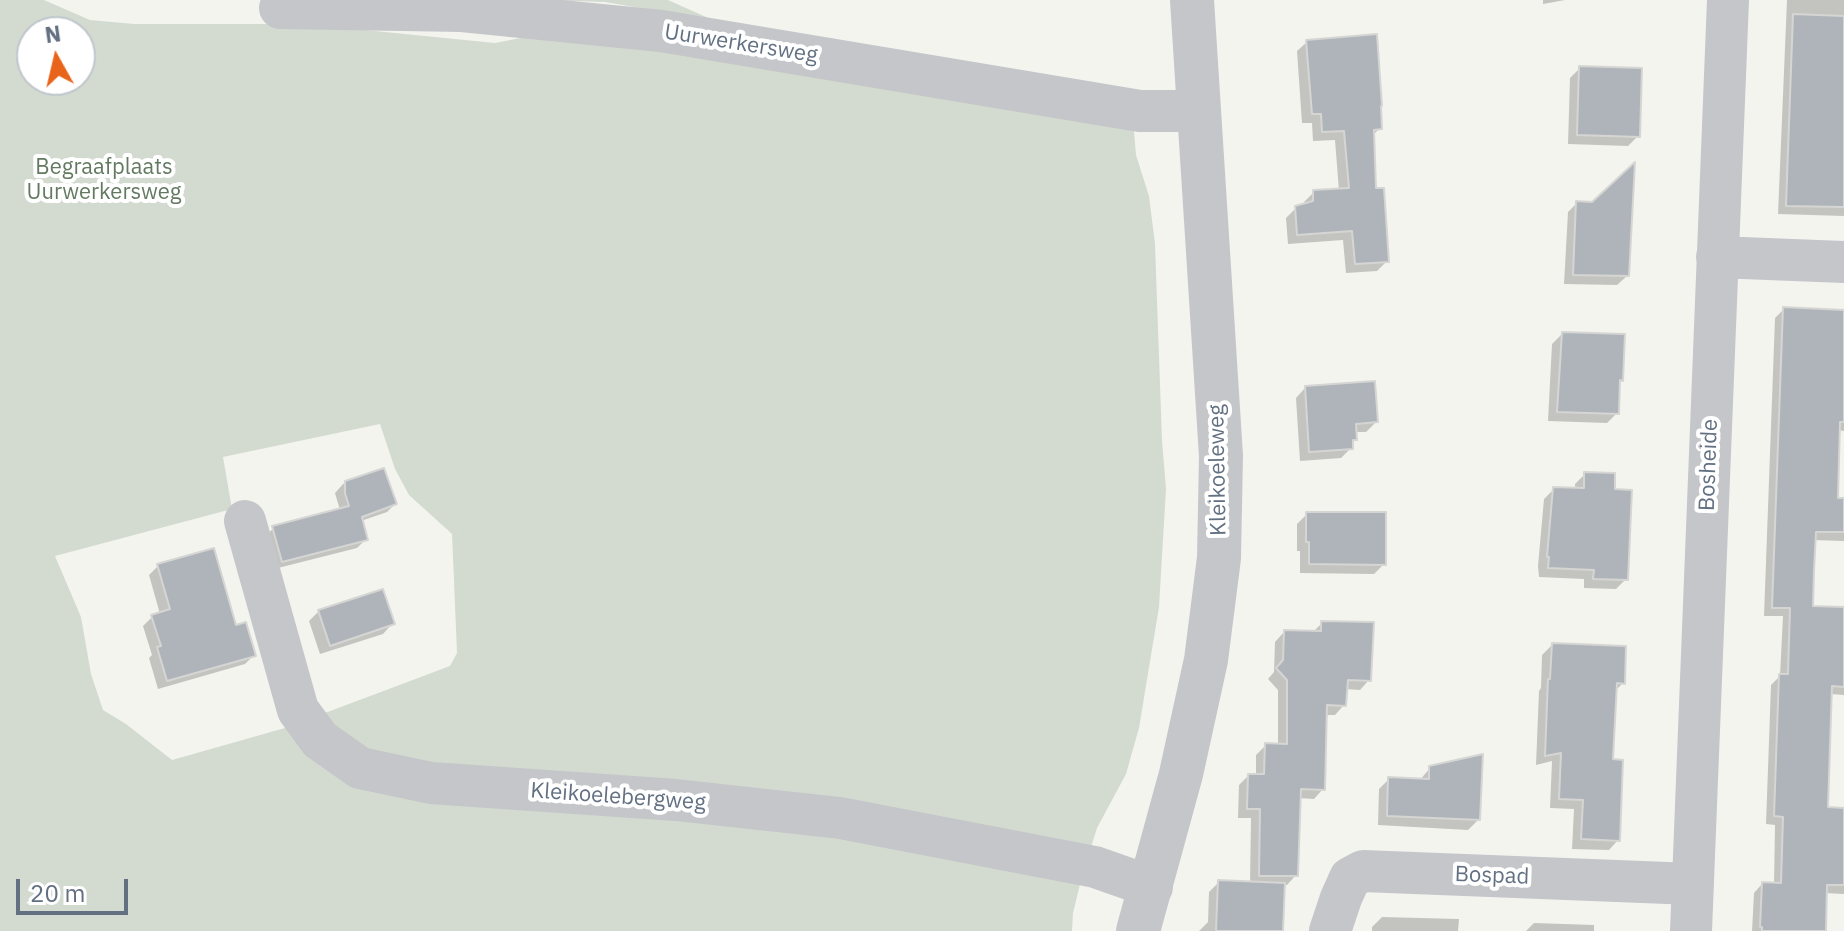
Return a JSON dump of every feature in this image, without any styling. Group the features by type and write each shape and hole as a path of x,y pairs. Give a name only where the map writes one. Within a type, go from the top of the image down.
{"street":[{"name":"Kleikoeleweg","path":"1138,931 1181,774 1206,660 1219,558 1221,456 1192,0"},
{"name":"Bosheide","path":"1691,931 1728,0"},
{"name":"Uurwerkersweg","path":"280,8 462,11 661,31 1140,111 1199,111"},
{"path":"1717,257 1844,262"},
{"name":"Kleikoelebergweg","path":"245,521 298,710 320,740 360,768 431,783 676,800 840,818 1095,867 1152,887"},
{"name":"Bospad","path":"1330,931 1350,878 1363,871 1693,884"}],"green space":[{"name":"Begraafplaats Uurwerkersweg","path":"0,0 44,0 81,16 16,16 16,96 96,96 96,21 134,24 305,24 495,43 546,33 1133,119 1136,155 1149,196 1155,244 1166,489 1159,607 1139,728 1126,774 1097,828 1073,913 1072,931 0,931","holes":["380,424 395,469 409,495 452,534 457,653 450,666 285,728 172,760 103,710 91,674 81,617 55,556 232,509 223,457"]},
{"path":"538,0 668,0 715,21 605,2"}],"building":[{"path":"1793,14 1844,16 1844,207 1786,206"},
{"path":"1377,34 1382,129 1374,130 1376,188 1384,188 1389,262 1355,264 1352,231 1297,235 1295,206 1313,201 1313,190 1349,188 1344,131 1322,132 1321,114 1312,114 1306,40"},
{"path":"1579,66 1642,68 1640,137 1577,135"},
{"path":"1635,162 1629,276 1573,275 1576,201 1592,202"},
{"path":"1783,307 1844,310 1844,422 1840,422 1838,498 1844,498 1844,532 1816,532 1814,571 1813,606 1844,607 1844,687 1832,686 1828,807 1844,808 1844,885 1827,885 1826,931 1762,931 1760,927 1762,882 1781,883 1783,817 1774,816 1779,674 1788,674 1790,608 1772,608"},
{"path":"1562,332 1625,334 1619,414 1557,412"},
{"path":"1375,381 1378,422 1356,424 1357,440 1353,440 1353,449 1309,452 1305,386"},
{"path":"384,468 397,504 362,517 368,540 282,562 272,526 349,506 345,481"},
{"path":"1584,472 1615,473 1615,489 1632,490 1628,580 1593,579 1594,570 1548,568 1553,487 1584,488"},
{"path":"1306,512 1386,512 1386,565 1309,564"},
{"path":"214,548 236,625 246,622 256,656 167,681 157,647 161,646 151,615 170,609 157,564"},
{"path":"383,589 395,624 330,646 318,610"},
{"path":"1321,621 1374,622 1371,681 1348,680 1346,706 1327,705 1325,790 1301,789 1298,876 1259,876 1260,809 1247,809 1248,774 1264,774 1265,743 1287,744 1287,680 1276,668 1283,660 1284,630 1321,631"},
{"path":"1552,643 1626,646 1625,684 1617,683 1613,759 1623,760 1620,841 1581,839 1583,800 1559,799 1561,753 1545,756"},
{"path":"1483,754 1480,820 1387,816 1388,777 1429,779 1429,766"},
{"path":"1218,880 1285,883 1283,931 1216,931"}]}
